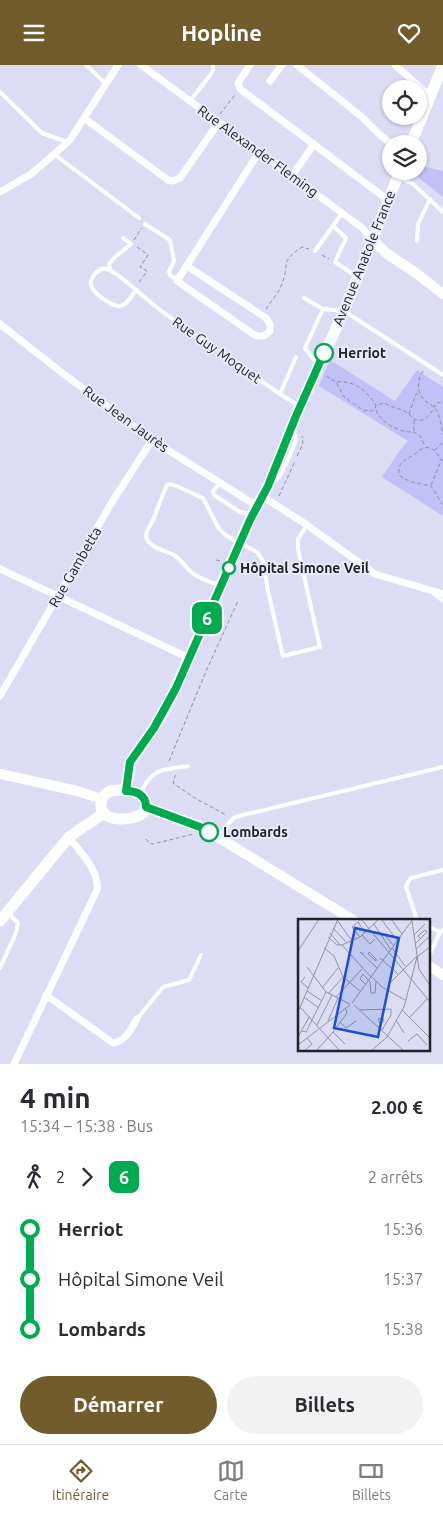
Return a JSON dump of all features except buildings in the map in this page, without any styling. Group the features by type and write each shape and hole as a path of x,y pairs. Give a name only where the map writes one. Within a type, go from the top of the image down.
{"main road":[{"path":"415,135 443,65"},
{"name":"Avenue Anatole France","path":"126,791 130,762 166,707 189,658 344,311 396,180"},
{"path":"110,791 132,791 140,794 146,802 146,807 141,815 136,818 112,818 104,813 101,807 102,799 110,791"},
{"path":"4,917 69,837 104,813"}],"street":[{"path":"0,192 31,174 67,142 118,65"},
{"name":"Rue Alexander Fleming","path":"141,65 361,227 372,239"},
{"path":"250,65 238,83 240,89 388,200"},
{"path":"270,81 282,65"},
{"path":"297,65 362,117 382,137"},
{"path":"395,65 430,96"},
{"path":"84,118 168,180 172,181 180,178 218,121"},
{"path":"292,176 314,144"},
{"path":"187,266 262,315 270,324 270,331 264,336 256,336 177,281 259,152"},
{"path":"372,239 386,253 443,294"},
{"name":"Rue Jean Jaurès","path":"0,323 61,372 152,440 220,483 307,525 376,574 443,594"},
{"name":"Rue Gambetta","path":"0,696 112,502 152,440"},
{"path":"0,569 189,658"},
{"path":"0,774 77,791 102,799"},
{"path":"146,807 200,827 351,919"},
{"path":"14,1064 88,910 98,885 96,875 69,837"},
{"path":"430,968 443,975"},
{"path":"46,995 113,1043 125,1038 137,1019"}],"lane":[{"path":"86,65 106,84"},
{"path":"190,101 214,70 213,65"},
{"path":"0,91 42,133 67,142"},
{"path":"54,155 139,218"},
{"path":"407,180 443,212"},
{"path":"417,241 418,224 430,199"},
{"path":"315,251 342,213"},
{"path":"145,224 170,240 174,261 169,271 170,275 174,278 180,277"},
{"path":"333,225 346,237 335,262 357,277"},
{"path":"123,238 131,244 114,258 109,264 110,269 103,268 97,271 90,285 93,291 113,305 118,306 125,304 135,290"},
{"name":"Rue Guy Moquet","path":"110,269 156,307 280,395 300,406"},
{"path":"304,299 323,309 344,311 443,375"},
{"path":"318,368 305,348 323,309"},
{"path":"280,395 296,357"},
{"path":"220,483 213,491 214,495 240,512 260,501"},
{"path":"221,586 196,576 181,561 155,547 146,537 146,532 154,519 166,485 174,485 203,498 219,529 224,534 257,552 263,561 283,656 320,647 298,549 298,539 307,525"},
{"path":"430,591 443,601"},
{"path":"140,794 150,777 158,771 188,766"},
{"path":"219,838 235,817 443,767"},
{"path":"417,919 406,887 408,882 411,878 443,870"},
{"path":"0,968 16,933 18,923 4,917"},
{"path":"430,954 441,931"},
{"path":"137,1019 164,987 189,981 201,955"}],"path":[{"path":"218,121 240,89"},
{"path":"135,290 147,271 140,267 148,255 131,244 145,224"},
{"path":"262,315 282,285 286,263 291,254 302,247 315,251 335,262"},
{"path":"426,364 420,376 419,393 438,413 443,435"},
{"path":"318,368 336,382 344,397 363,410 372,411 375,409"},
{"path":"336,382 345,381 356,384 376,405"},
{"path":"409,415 413,400 416,394 419,393"},
{"path":"376,405 384,403 406,412 419,421 431,414 436,403 443,402"},
{"path":"376,405 375,409 378,414 395,428 407,433 414,432 420,436 426,447 438,454 442,460 431,486"},
{"path":"414,419 414,432"},
{"path":"435,451 443,442"},
{"path":"426,447 401,462 398,468 399,475 412,482 431,486 443,505"},
{"path":"216,560 223,561"},
{"path":"231,818 195,798 174,783 173,780 176,775 173,765 170,764 169,760 206,669 238,601"},
{"path":"146,839 149,843 153,844 194,834"}],"shaded area":[{"path":"427,167 443,171 443,197 421,180 427,180"},
{"path":"330,360 395,401 417,370 443,387 443,516 382,477 408,441 319,386"}],"bus line":[{"name":"6","path":"209,832 146,807 143,796 132,791 126,791 130,762 154,728 176,688 250,520 268,486 324,353"}],"place":[{"name":"Herriot","path":"324,353"},
{"name":"Hôpital Simone Veil","path":"229,568"},
{"name":"Lombards","path":"209,832"}]}
